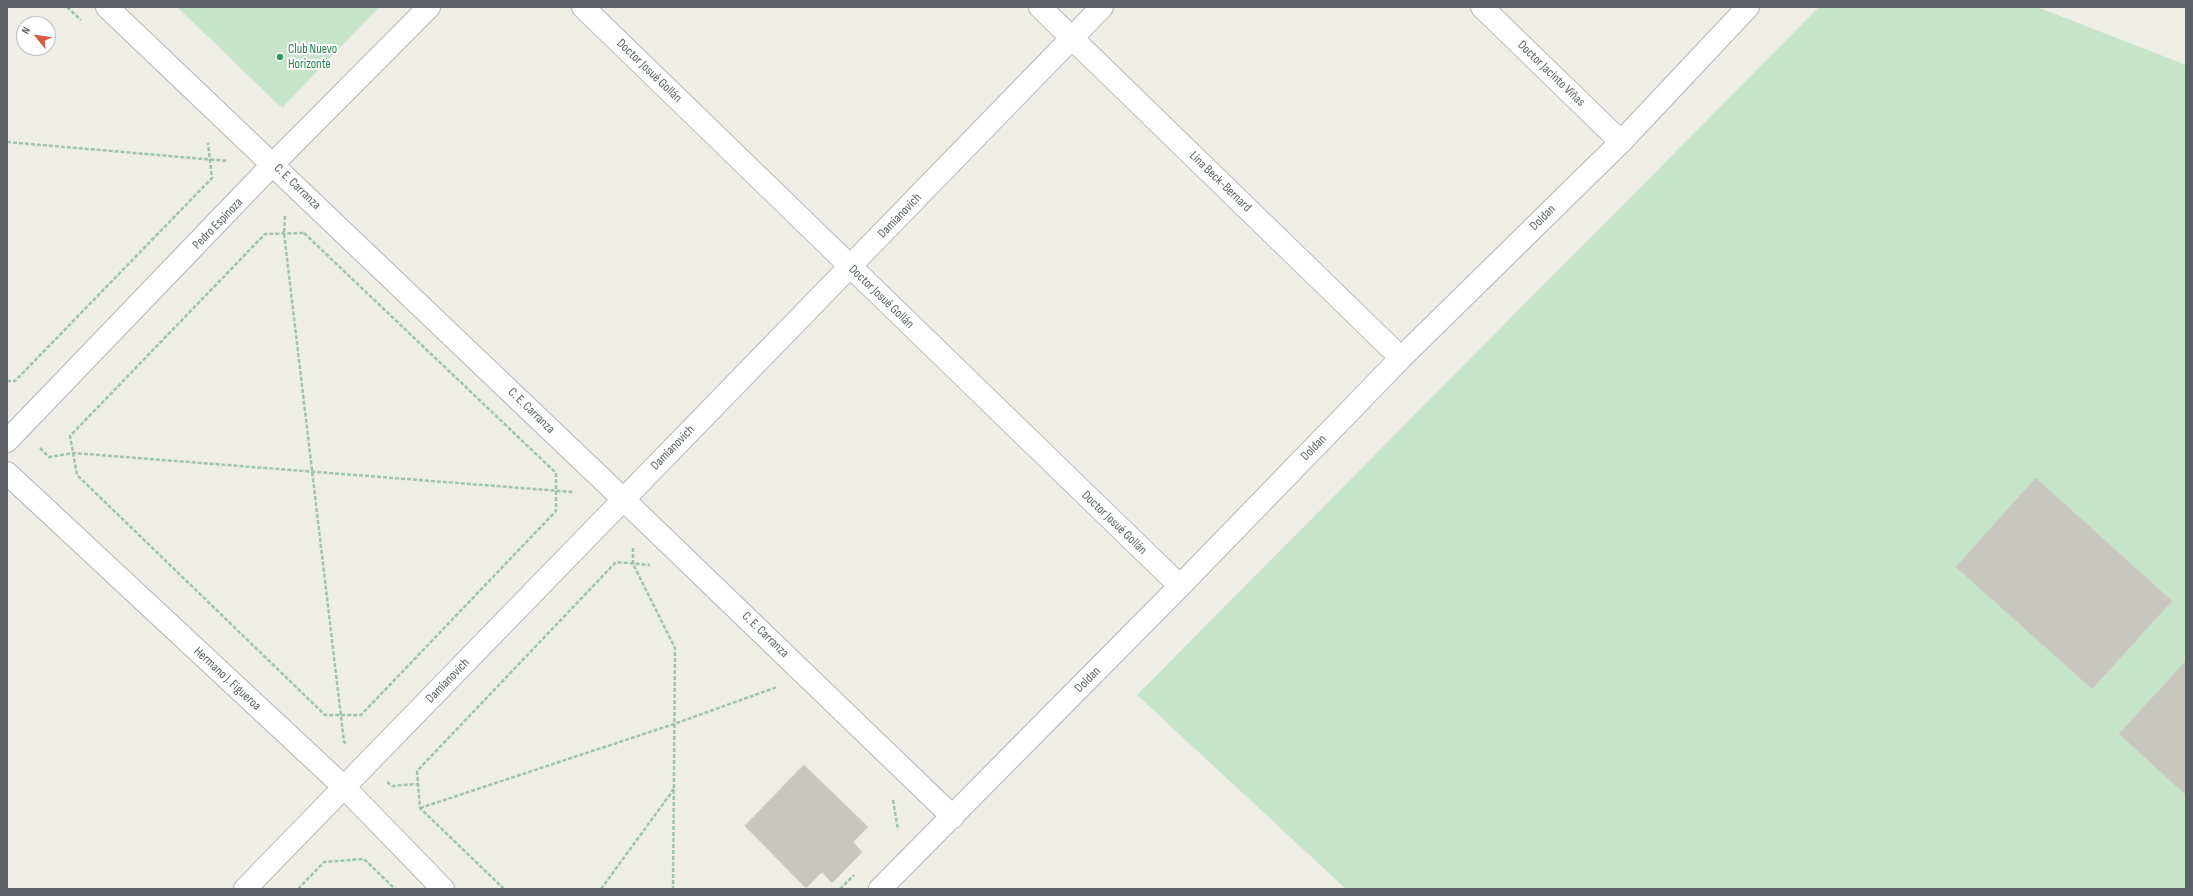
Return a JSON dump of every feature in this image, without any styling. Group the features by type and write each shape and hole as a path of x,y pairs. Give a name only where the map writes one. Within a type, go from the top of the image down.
{"street":[{"name":"C. E. Carranza","path":"106,7 273,164 953,817"},
{"name":"Pedro Espinoza","path":"7,441 273,164 429,7"},
{"name":"Doctor Josué Gollán","path":"583,7 1180,586"},
{"name":"Lina Beck-Bernard","path":"1040,7 1401,358"},
{"name":"Damianovich","path":"245,889 345,788 623,499 1102,7"},
{"name":"Doctor Jacinto Viñas","path":"1482,7 1621,142"},
{"name":"Doldan","path":"880,889 953,817 1180,586 1401,358 1621,142 1748,7"},
{"name":"Hermano J. Figueroa","path":"7,473 345,788 443,889"}],"path":[{"path":"7,142 211,160 212,178 15,380 7,381"},
{"path":"304,233 556,473 556,511 360,715 325,714 77,475 73,453 70,436 265,234 304,233"},
{"path":"284,234 342,715"},
{"path":"73,453 556,491"},
{"path":"504,889 420,808 417,771 616,562 650,565 656,570"},
{"path":"633,564 675,648 673,889"},
{"path":"420,808 674,724 779,686 773,681"},
{"path":"601,889 674,789"},
{"path":"892,792 899,830 893,835"},
{"path":"298,889 324,862 364,859 395,889"},
{"path":"840,889 856,873"}],"green space":[{"name":"Club Nuevo Horizonte","path":"177,7 379,7 282,108"},
{"path":"1819,7 2037,7 2186,65 2186,889 1346,889 1137,695"}],"building":[{"path":"2036,478 2172,601 2092,689 1956,567"},
{"path":"2186,661 2186,795 2119,734"},
{"path":"804,765 868,827 853,842 862,852 832,883 822,872 806,888 745,826"}],"place":[{"name":"Club Nuevo Horizonte","path":"280,57"}]}
